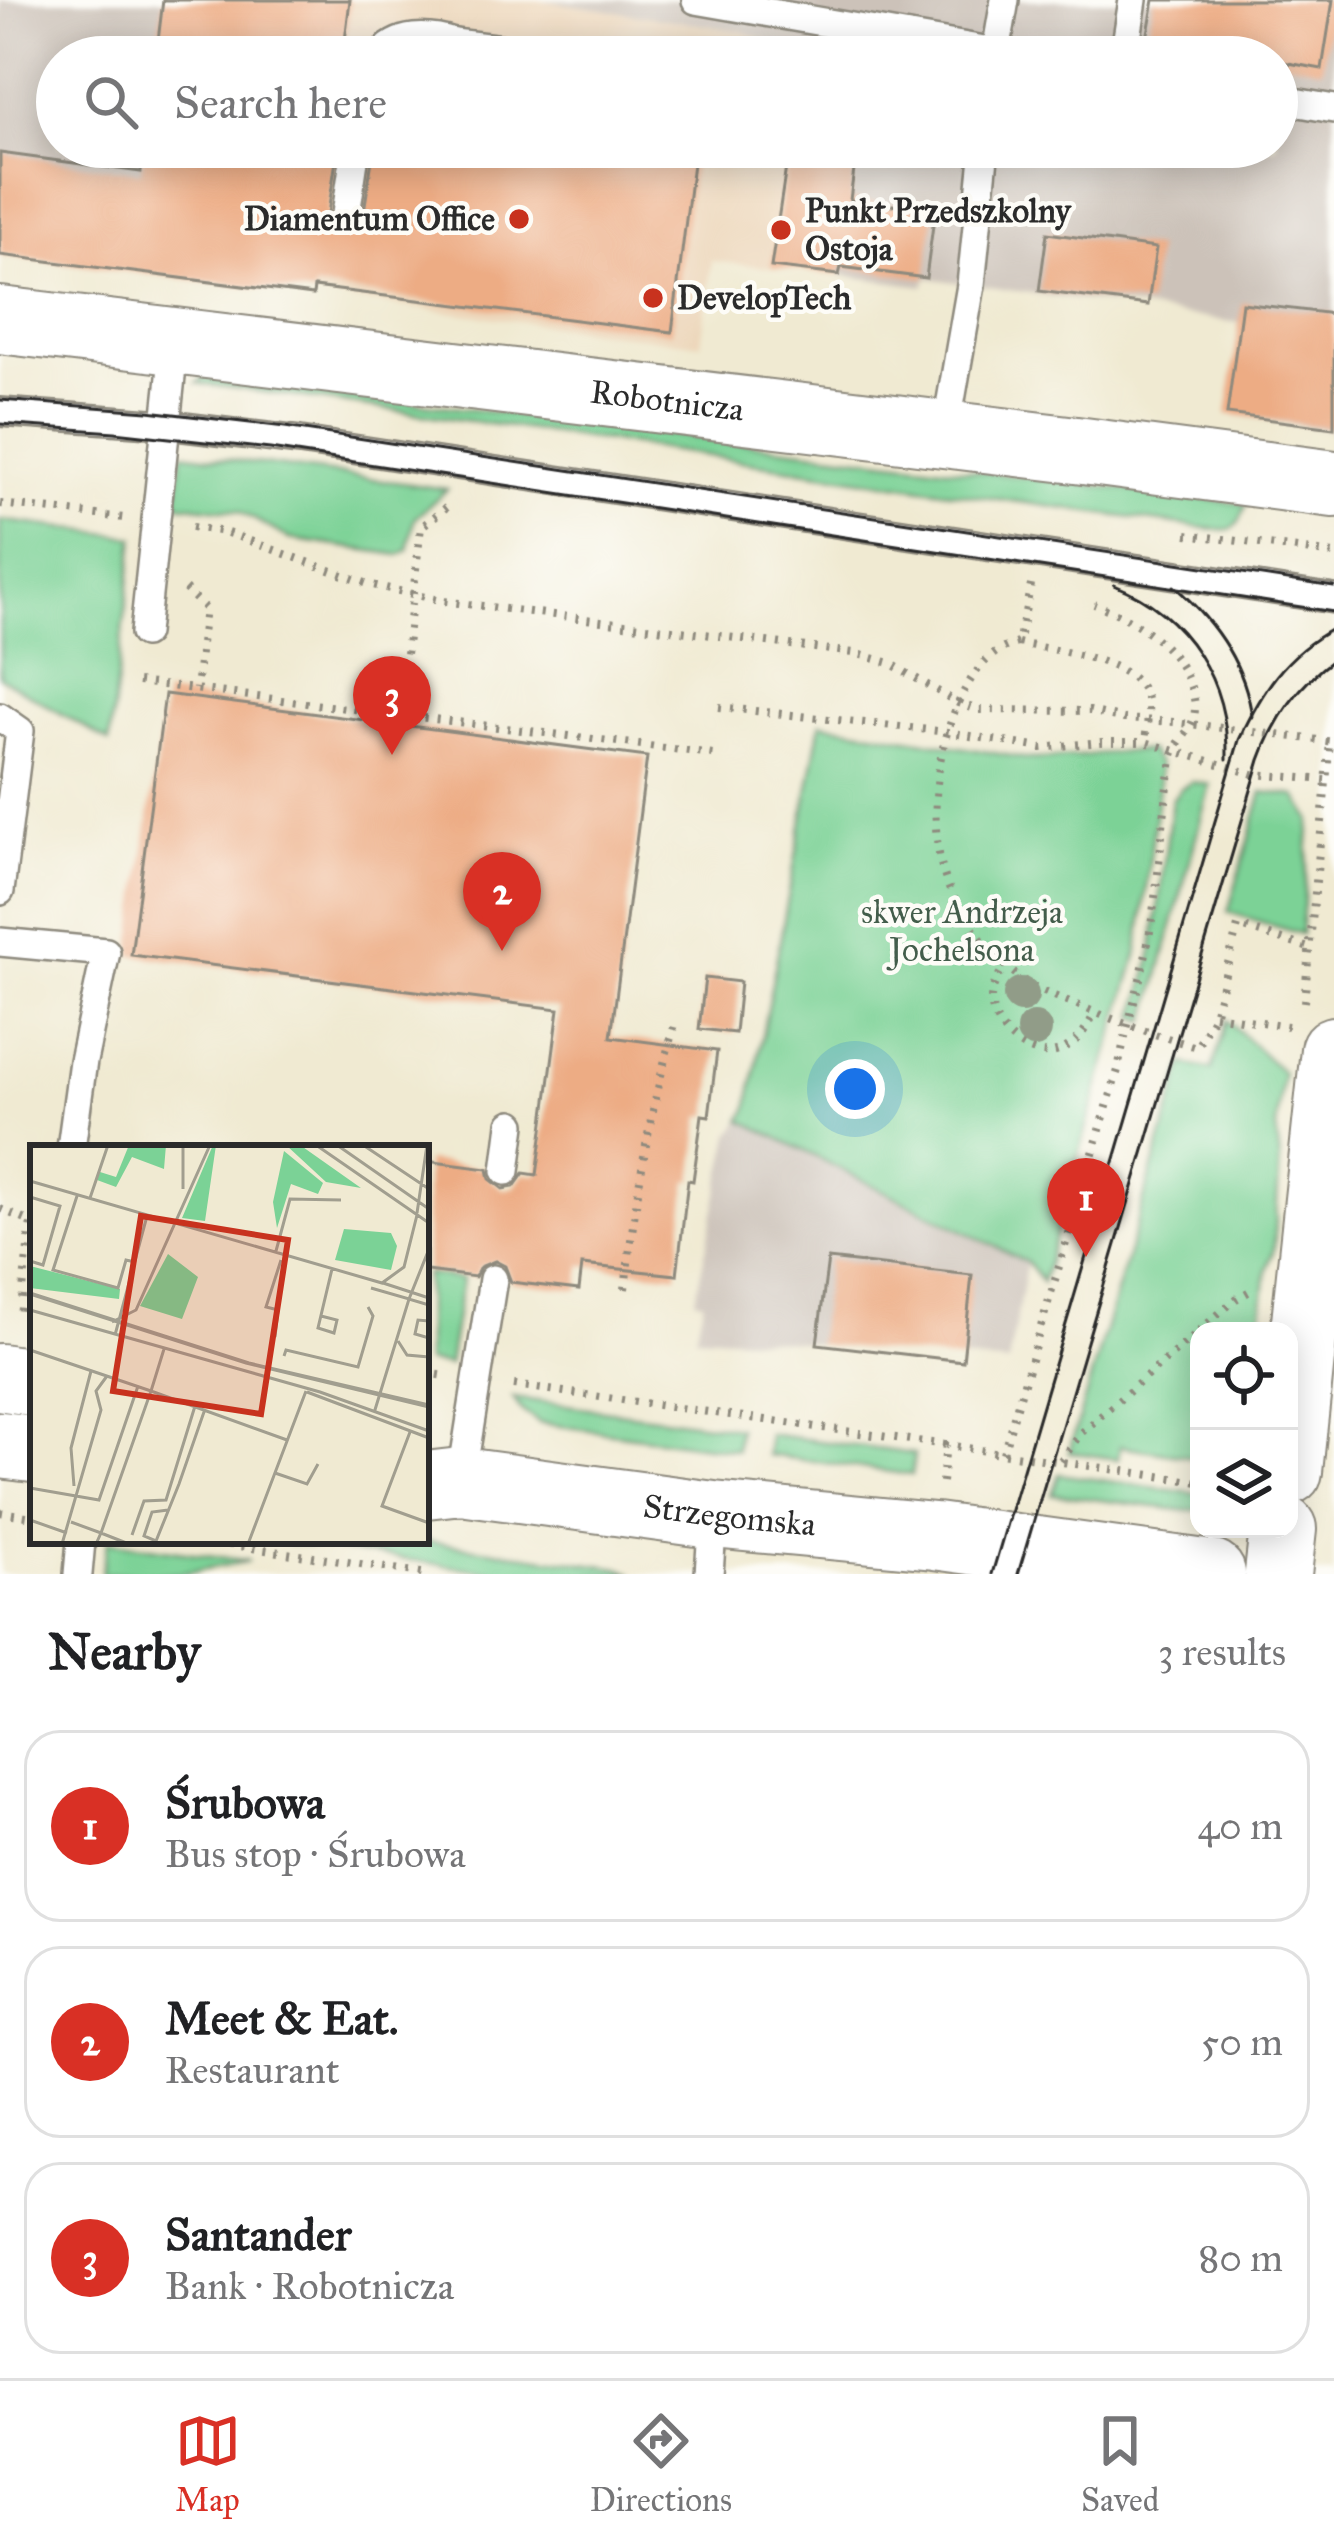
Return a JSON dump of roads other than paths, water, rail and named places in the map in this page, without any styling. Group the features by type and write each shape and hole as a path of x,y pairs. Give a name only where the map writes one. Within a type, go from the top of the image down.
{"street":[{"name":"Robotnicza","path":"0,320 1334,484"},
{"path":"1294,1430 1327,1164 1318,1039"},
{"path":"0,1377 30,1382"},
{"path":"0,1445 30,1449"},
{"name":"Strzegomska","path":"438,1476 711,1545 935,1536 1212,1574"},
{"path":"1278,1574 1282,1538"}],"lane":[{"path":"696,0 895,36"},
{"path":"998,36 1005,0"},
{"path":"1127,36 1133,0"},
{"path":"1298,103 1334,109"},
{"path":"346,214 353,168"},
{"path":"945,434 984,168"},
{"path":"144,633 175,339"},
{"path":"0,412 165,425 333,446 1334,599"},
{"path":"0,717 20,731 0,891"},
{"path":"0,941 106,952 70,1145"},
{"path":"506,1171 512,1124"},
{"path":"438,1476 475,1380 493,1279"},
{"path":"77,1574 81,1544"}],"tram line":[{"path":"0,400 285,427 1334,587"},
{"path":"0,424 270,449 1334,612"},
{"path":"1114,585 1163,614 1199,654 1220,703 1227,759"},
{"path":"1174,586 1225,644 1242,679 1252,717"},
{"path":"992,1574 1239,740 1276,676 1301,650 1334,628"},
{"path":"1018,1574 1260,760 1289,704 1334,659"}],"place":[{"name":"Diamentum Office","path":"519,219"},
{"name":"Punkt Przedszkolny Ostoja","path":"781,230"},
{"name":"DevelopTech","path":"653,298"},
{"name":"Santander","path":"392,755"},
{"name":"Meet & Eat.","path":"502,951"},
{"name":"Śrubowa","path":"1086,1257"}],"park label":[{"name":"skwer Andrzeja Jochelsona","path":"962,931"}]}
